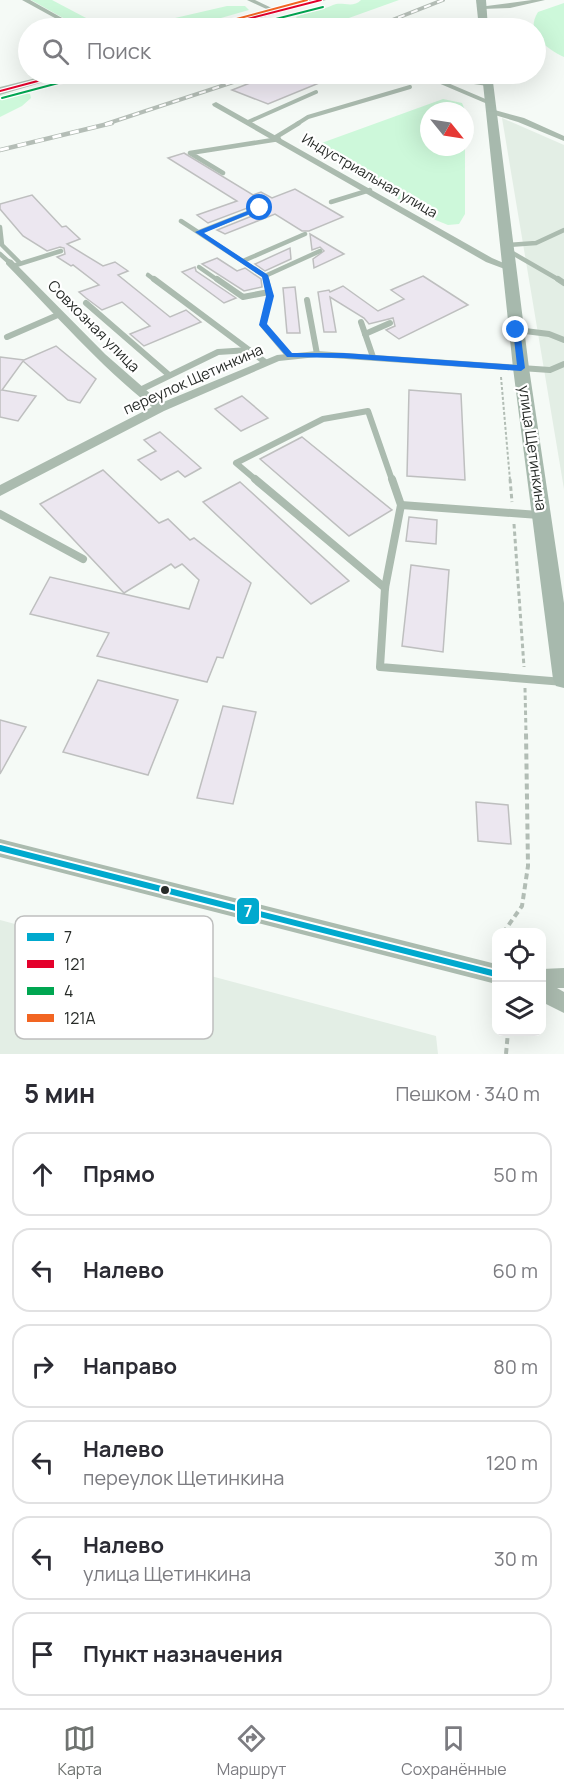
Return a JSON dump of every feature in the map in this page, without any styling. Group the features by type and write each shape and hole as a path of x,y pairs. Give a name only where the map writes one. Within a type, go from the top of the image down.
{"main road":[{"path":"253,18 321,0"},
{"path":"269,18 333,1"},
{"path":"0,84 18,80"},
{"path":"0,91 26,84"}],"street":[{"path":"25,0 58,18"},
{"path":"250,0 277,12"},
{"path":"483,18 482,3 518,6 542,0"},
{"name":"улица Щетинкина","path":"488,84 516,330 564,681"},
{"name":"Индустриальная улица","path":"216,104 489,260 509,255"},
{"path":"491,107 564,139"},
{"name":"Совхозная улица","path":"14,264 60,314 80,332 103,361 160,408"},
{"name":"переулок Щетинкина","path":"0,491 160,408 265,362 290,356 317,354 521,368"},
{"path":"0,848 492,973"},
{"path":"546,979 564,978"},
{"path":"546,994 564,1003"}],"lane":[{"path":"443,84 491,107"},
{"path":"223,173 190,153 278,138 308,117 410,87"},
{"path":"248,122 316,92"},
{"path":"331,202 370,190"},
{"path":"199,232 260,208"},
{"path":"181,221 265,276 269,292 263,325 290,356"},
{"path":"0,227 2,245 14,264"},
{"path":"509,255 564,230"},
{"path":"243,261 305,234"},
{"path":"14,264 61,251"},
{"path":"265,276 320,251"},
{"path":"0,254 14,264"},
{"name":"Индустриальная улица","path":"509,255 564,283"},
{"path":"199,267 243,297 269,292"},
{"path":"148,274 265,362"},
{"path":"307,300 317,354"},
{"path":"86,303 169,375"},
{"path":"7,337 60,314"},
{"path":"361,322 373,357"},
{"path":"365,334 390,323"},
{"path":"516,330 549,334 564,340"},
{"path":"138,391 218,352 249,350"},
{"path":"521,368 552,370 564,364"},
{"path":"385,588 236,463 323,418 368,411 401,506 385,588 380,668 564,681"},
{"path":"401,506 542,516"},
{"path":"0,514 83,559"}],"path":[{"path":"500,367 525,679 528,866 522,906 506,928"},
{"path":"506,1054 508,1036"}],"shaded area":[{"path":"502,118 564,145 564,489"},
{"path":"0,920 15,924 15,1039 213,1039 213,977 436,1036 438,1054 0,1054"}],"green space":[{"path":"31,0 52,0 86,18 63,18"},
{"path":"361,0 399,0 349,18 296,17 336,4 358,3"},
{"path":"564,3 564,57 546,46 546,18 535,18 538,12"},
{"path":"227,6 245,6 249,10 221,18 175,18"},
{"path":"19,91 30,94 31,98 22,106 0,117 0,95"},
{"path":"443,99 457,102 435,102"},
{"path":"420,107 420,156 465,156 465,214 459,224 448,225 428,217 313,149 316,145"}],"building":[{"path":"247,84 317,84 268,104 232,90"},
{"path":"184,153 253,195 261,192 272,198 295,189 343,217 309,231 302,231 275,214 225,234 217,230 262,212 264,206 258,204 208,223 197,215 237,201 168,158"},
{"path":"32,195 62,227 66,226 80,239 67,244 103,266 115,262 128,271 118,275 170,317 186,310 201,322 144,346 130,334 150,326 122,302 102,310 86,298 79,292 99,285 73,265 57,257 65,254 64,248 47,251 23,236 0,209 0,204"},
{"path":"310,234 344,254 314,268 313,259 324,251 320,247 312,250"},
{"path":"290,248 291,259 265,271 255,264"},
{"path":"217,258 237,271 245,268 261,279 262,287 244,291 202,264"},
{"path":"195,267 196,271 236,298 224,303 182,272"},
{"path":"423,276 468,305 399,339 386,330 395,326 393,318 369,324 364,318 330,297 336,332 324,332 318,292 329,290 330,292 343,286 378,311 404,299 391,290"},
{"path":"295,287 300,333 287,333 283,288"},
{"path":"56,346 96,379 80,403 68,400 23,361 2,390 36,396 18,421 0,417 0,357 24,360"},
{"path":"409,390 461,394 465,480 407,476"},
{"path":"242,396 268,418 241,431 215,409"},
{"path":"160,432 201,468 185,477 178,471 161,480 138,460 156,451 144,440"},
{"path":"302,437 392,510 349,536 260,459"},
{"path":"103,470 159,523 168,519 190,540 194,538 251,583 223,658 217,657 207,682 97,656 109,633 30,614 50,577 189,609 199,580 182,564 175,568 171,564 124,593 40,504"},
{"path":"240,482 349,581 311,604 203,502"},
{"path":"409,517 437,520 436,544 406,541"},
{"path":"411,565 449,570 443,652 402,646"},
{"path":"98,680 178,700 148,775 63,752"},
{"path":"223,706 256,712 233,804 197,798"},
{"path":"0,720 26,727 0,774"},
{"path":"476,802 508,805 511,844 478,841"}],"railway":[{"path":"397,18 443,0"},
{"path":"106,124 228,84"},
{"path":"0,150 112,123"}],"transit line":[{"name":"121А","path":"240,18 307,0"},
{"name":"121","path":"251,18 321,0"},
{"name":"4","path":"280,18 323,7"},
{"name":"121","path":"0,91 26,84"},
{"name":"4","path":"2,98 55,84"},
{"name":"7","path":"0,848 492,973"}],"route":[{"path":"260,208 199,232 265,276 270,296 263,325 290,356 344,355 521,368 516,330"}]}
